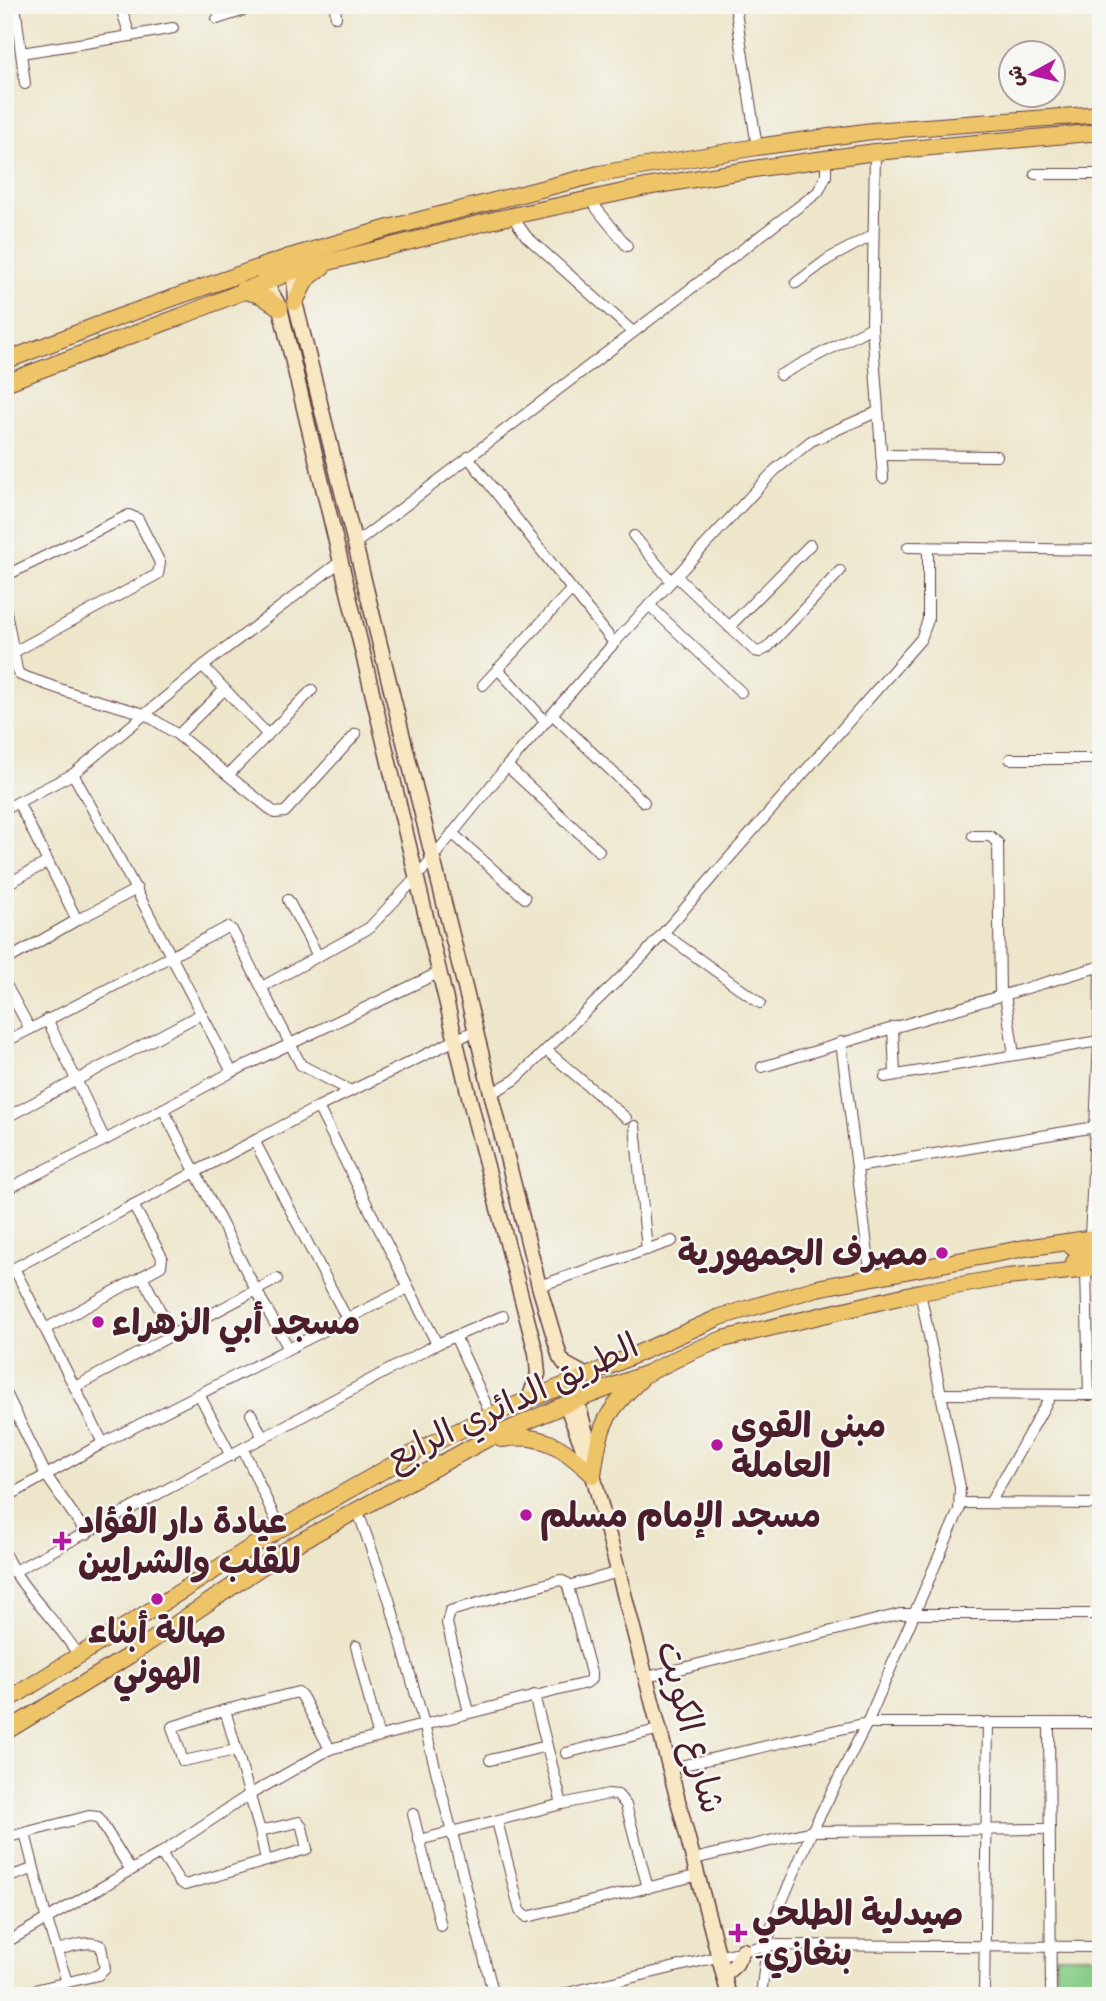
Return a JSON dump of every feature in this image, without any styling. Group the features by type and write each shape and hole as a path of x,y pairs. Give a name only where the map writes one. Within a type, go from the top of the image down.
{"main road":[{"path":"5,360 61,338 264,273 389,228 599,174 872,131 1101,114"},
{"path":"289,264 327,262 512,216 695,178 875,152 1101,132"},
{"path":"288,305 306,280 327,262"},
{"path":"289,264 295,282 288,305 341,561 475,1121 536,1353 538,1374 529,1399"},
{"path":"264,273 288,305 356,543 539,1286 560,1357 565,1364 587,1376"},
{"path":"5,383 182,316 242,290 264,273"},
{"path":"242,290 288,305"},
{"name":"الطريق الدائري الرابع","path":"6,1701 118,1633 280,1528 421,1450 491,1415 720,1317 817,1288 1030,1247 1095,1238"},
{"path":"987,1280 999,1272 1016,1267 1089,1261 1094,1253 1088,1246 1043,1252 1030,1247"},
{"name":"الطريق الدائري الرابع","path":"5,1732 130,1655 294,1545 481,1442 572,1402 648,1373 723,1339 920,1292 987,1280 1093,1269"},
{"path":"593,1475 606,1418 616,1403 648,1373"},
{"name":"شارع الكويت","path":"572,1402 647,1677 729,1996"},
{"path":"481,1442 520,1437 540,1439 559,1447 593,1475"},
{"path":"118,1633 121,1646 130,1655"},
{"path":"80,1655 93,1663 97,1676"},
{"path":"724,1975 736,1965 743,1950"}],"street":[{"path":"15,5 25,84"},
{"path":"120,5 130,36"},
{"path":"217,19 260,5"},
{"path":"335,5 336,18"},
{"path":"735,5 757,147"},
{"path":"21,53 173,28"},
{"path":"875,152 872,327 883,478"},
{"path":"356,543 818,191 826,176 826,159"},
{"path":"1035,174 1101,174"},
{"path":"591,198 627,246"},
{"path":"512,216 526,236 633,332"},
{"path":"796,283 828,259 873,235"},
{"path":"780,375 872,327"},
{"path":"262,987 369,928 417,877 507,766 614,643 775,470 818,437 877,412"},
{"path":"881,455 997,456"},
{"path":"468,457 614,643"},
{"path":"5,576 129,515 138,519 160,563 158,574 13,652"},
{"path":"635,536 673,578 755,651 764,651 840,571"},
{"path":"729,627 810,545"},
{"path":"908,548 1101,550"},
{"path":"492,1093 515,1080 627,973 921,639 928,620 928,548"},
{"path":"5,809 74,774 203,666 341,561"},
{"path":"483,685 572,589"},
{"path":"649,605 741,692"},
{"path":"5,606 17,670 25,678 145,714 178,735 275,813 285,812 356,734"},
{"path":"203,666 267,734"},
{"path":"498,669 644,802"},
{"path":"178,735 224,690"},
{"path":"228,775 312,690"},
{"path":"1010,759 1101,759"},
{"path":"507,766 599,851"},
{"path":"74,774 232,1072"},
{"path":"18,802 77,920"},
{"path":"452,834 525,898"},
{"path":"973,836 992,836 998,843 1003,995 1014,1055"},
{"path":"5,885 48,862"},
{"path":"5,961 137,889"},
{"path":"288,900 318,956"},
{"path":"5,1042 228,928 232,930 305,1069 351,1091"},
{"path":"663,933 760,1003"},
{"path":"762,1067 1100,966 1095,1238"},
{"path":"5,1190 232,1072 440,972"},
{"path":"5,983 30,1029"},
{"path":"5,1118 201,1014"},
{"path":"47,1019 105,1140"},
{"path":"893,1027 890,1076 1099,1041"},
{"path":"103,1443 45,1329 10,1270 318,1107 476,1030"},
{"path":"841,1042 871,1278"},
{"path":"546,1050 626,1118"},
{"path":"318,1107 437,1344"},
{"path":"163,1109 288,1347"},
{"path":"635,1126 647,1250"},
{"path":"857,1167 1095,1127"},
{"path":"255,1142 346,1317"},
{"path":"45,1329 161,1265 163,1261 133,1205"},
{"path":"539,1286 672,1241"},
{"path":"1089,1395 1093,1269"},
{"path":"142,1276 173,1335"},
{"path":"75,1387 277,1279"},
{"path":"5,1498 103,1443 200,1396 288,1347 408,1287"},
{"path":"761,1996 767,1945 773,1922 812,1831 867,1723 961,1503 920,1292"},
{"path":"13,1572 437,1344 503,1316"},
{"path":"455,1336 491,1415"},
{"path":"5,1391 46,1475 87,1534"},
{"path":"941,1394 1101,1395"},
{"path":"990,1503 1051,1395"},
{"path":"200,1396 231,1456"},
{"path":"251,1414 263,1438"},
{"path":"243,1449 280,1528"},
{"path":"961,1503 1101,1504"},
{"path":"357,1509 389,1599 494,1996"},
{"path":"5,1554 13,1572 80,1655"},
{"path":"569,1586 619,1572"},
{"path":"5,1942 162,1853 249,1795 330,1749 586,1683 591,1679 567,1583 560,1580 450,1611 447,1623 469,1712"},
{"path":"647,1677 871,1621 914,1613 1101,1614"},
{"path":"356,1646 378,1735"},
{"path":"236,1750 185,1762 180,1758 172,1727 225,1710 298,1692 330,1749"},
{"path":"534,1695 562,1804"},
{"path":"225,1710 267,1861"},
{"path":"984,1996 988,1722"},
{"path":"671,1768 867,1723 1101,1723"},
{"path":"1049,1723 1051,1996"},
{"path":"566,1753 660,1729"},
{"path":"490,1760 547,1746"},
{"path":"419,1840 562,1804 608,1794 618,1795 623,1798 648,1888"},
{"path":"413,1814 441,1926"},
{"path":"5,1838 89,1816 98,1817 130,1869"},
{"path":"497,1821 520,1911 527,1917 699,1875"},
{"path":"162,1853 183,1885 304,1851 307,1845 299,1822 260,1831"},
{"path":"694,1859 812,1831 1050,1829"},
{"path":"25,1833 46,1917 67,1982"},
{"path":"5,1878 33,1869"},
{"path":"9,1996 103,1972 101,1946 92,1942 58,1950"},
{"path":"555,1996 767,1945 1101,1947"}],"green space":[{"path":"1055,1956 1101,1956 1101,1996 1056,1996"}],"place":[{"name":"مصرف الجمهورية","path":"942,1253"},
{"name":"مسجد أبي الزهراء","path":"98,1322"},
{"name":"مبنى القوى العاملة","path":"717,1445"},
{"name":"مسجد الإمام مسلم","path":"526,1515"},
{"name":"عيادة دار الفؤاد للقلب والشرايين","path":"62,1541"},
{"name":"صالة أبناء الهوني","path":"157,1599"},
{"name":"صيدلية الطلحي -بنغازي","path":"738,1933"}]}
